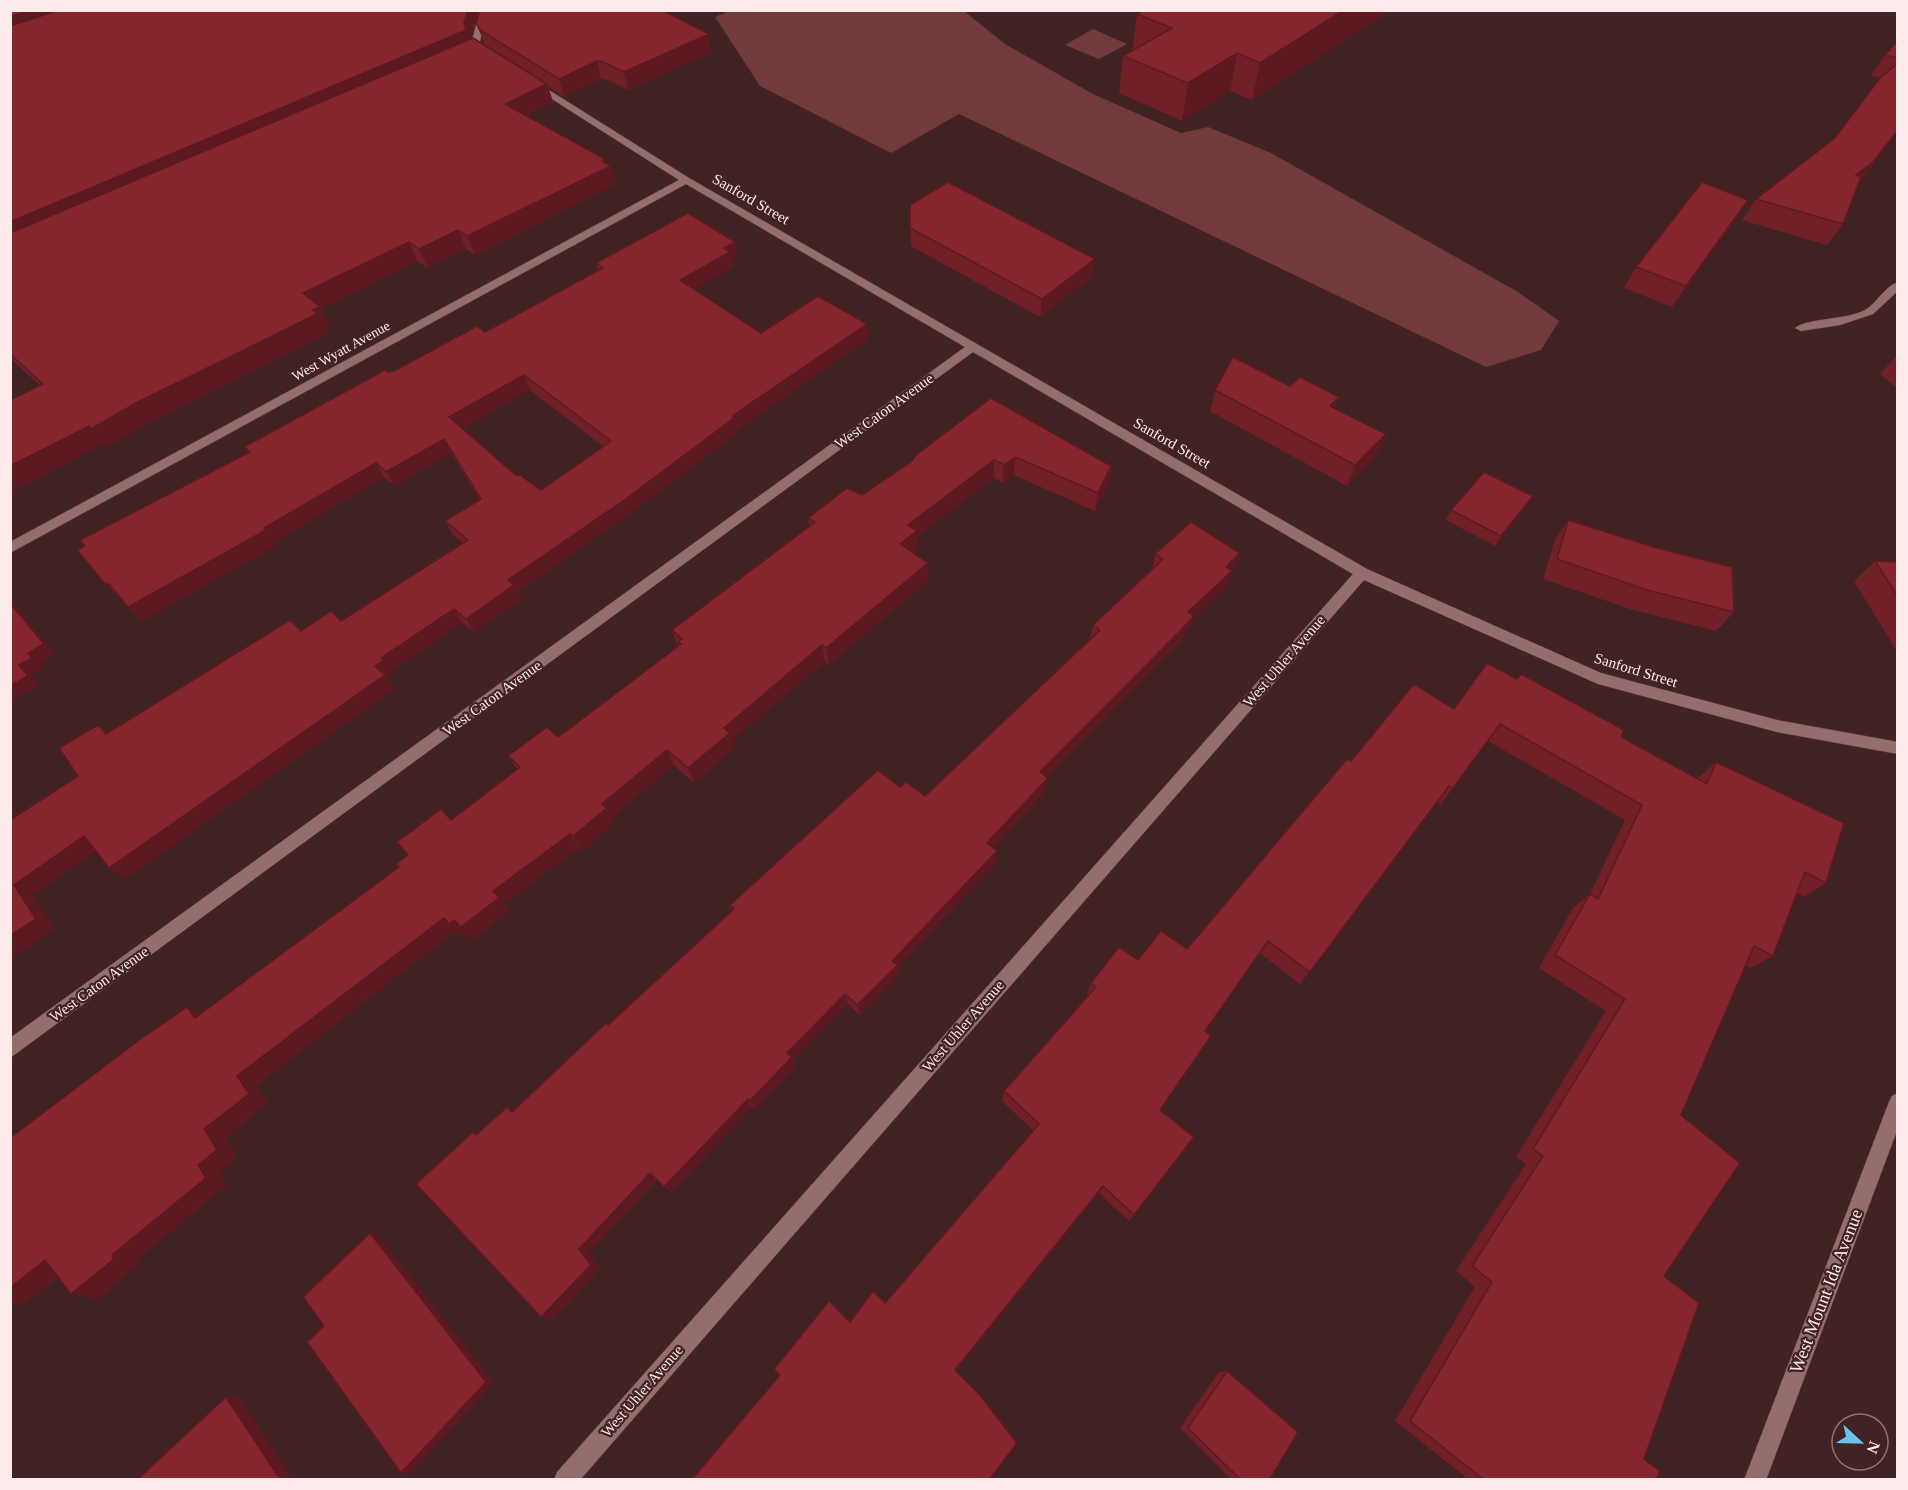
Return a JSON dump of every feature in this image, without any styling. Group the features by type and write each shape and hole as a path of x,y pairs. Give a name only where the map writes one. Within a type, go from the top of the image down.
{"street":[{"path":"479,53 476,41 484,10"},
{"name":"Sanford Street","path":"519,75 686,180 1362,573 1598,678 1777,726 1898,747"},
{"name":"West Wyatt Avenue","path":"10,548 686,180"},
{"path":"1801,328 1840,322 1869,312 1898,285"},
{"name":"West Caton Avenue","path":"10,1048 972,347"},
{"name":"West Uhler Avenue","path":"565,1479 1362,573"},
{"name":"West Mount Ida Avenue","path":"1755,1479 1898,1102"}],"shaded area":[{"path":"729,11 964,11 1005,44 1093,94 1181,133 1208,127 1271,153 1518,292 1559,321 1541,350 1486,367 959,114 891,153 760,86 715,17"},
{"path":"1093,29 1127,44 1099,59 1065,45"}],"building":[{"path":"10,10 30,10 10,17"},
{"path":"59,10 468,10 464,23 466,30 10,222 10,26"},
{"path":"480,10 662,10 709,34 624,72 597,61 559,79 480,30 476,23"},
{"path":"1144,10 1344,10 1260,63 1237,53 1188,83 1123,56 1172,28 1137,14"},
{"path":"473,38 547,84 505,104 605,159 602,161 611,166 467,236 458,230 419,249 409,242 303,293 320,307 312,310 317,314 138,402 91,429 89,426 10,466 10,400 43,384 10,354 10,233"},
{"path":"1898,40 1898,58 1885,55"},
{"path":"1898,63 1898,130 1873,162 1856,175 1861,177 1843,224 1756,199 1835,138 1880,78"},
{"path":"948,182 1095,259 1042,299 910,228 910,205"},
{"path":"1702,182 1748,200 1686,286 1636,267"},
{"path":"688,213 735,242 724,248 730,252 680,280 761,333 818,296 867,324 732,416 734,418 623,501 508,580 514,585 466,619 454,609 381,658 384,660 375,666 385,675 109,868 84,836 14,885 36,919 10,936 10,820 78,776 59,748 98,725 106,734 290,620 301,631 331,611 341,621 468,540 445,521 481,499 444,439 386,472 376,463 264,528 266,530 128,607 108,583 105,584 77,550 85,546 80,540 250,452 244,447 385,370 394,371 477,326 485,332 603,268 596,263","holes":["524,375 611,441 541,490 520,475 517,476 449,417"]},
{"path":"1233,357 1290,386 1300,377 1339,397 1330,406 1386,434 1355,465 1215,390"},
{"path":"991,398 1111,466 1098,493 1015,457 1004,465 994,460 908,525 917,531 900,544 928,563 826,648 822,645 724,728 730,733 688,768 667,750 602,804 607,808 573,836 570,834 493,891 499,898 461,927 454,920 449,924 444,918 237,1076 249,1094 204,1129 217,1150 198,1165 206,1178 112,1255 114,1259 71,1294 45,1260 10,1288 10,1138 142,1038 187,1007 195,1018 399,867 396,864 408,855 397,842 441,809 451,820 520,767 508,756 547,727 558,737 681,644 678,642 682,639 672,630 815,522 808,518 847,488 862,495 911,462 916,455"},
{"path":"1484,472 1533,496 1501,536 1451,510"},
{"path":"1568,520 1657,548 1732,567 1734,612 1647,590 1557,559"},
{"path":"1191,522 1240,553 1226,567 1232,571 1188,612 1194,616 1184,627 1040,772 1048,778 987,843 997,851 892,961 898,965 857,1005 845,994 787,1053 792,1057 750,1101 748,1099 664,1187 650,1173 579,1249 591,1265 541,1317 416,1184 473,1132 476,1135 507,1107 512,1112 606,1023 608,1025 734,909 730,905 878,770 900,787 906,782 925,796 1100,630 1093,625 1163,559 1155,554"},
{"path":"1875,561 1898,562 1898,597"},
{"path":"10,603 44,644 28,653 32,658 19,665 28,676 10,686"},
{"path":"1487,663 1517,679 1521,674 1624,730 1621,737 1707,784 1716,762 1844,823 1826,883 1805,872 1773,956 1754,946 1681,1115 1740,1163 1664,1276 1699,1303 1644,1459 1660,1471 1656,1479 1483,1479 1410,1421 1492,1282 1472,1266 1543,1156 1533,1149 1625,999 1555,955 1590,894 1598,899 1642,805 1500,724 1453,788 1449,786 1310,972 1268,941 1205,1031 1211,1036 1160,1110 1194,1137 1134,1215 1103,1186 955,1370 980,1395 1017,1443 990,1479 692,1479 780,1375 774,1369 829,1301 850,1322 873,1291 885,1303 1039,1124 1004,1091 1096,987 1091,983 1119,947 1138,960 1161,931 1187,949 1347,759 1351,761 1414,684 1454,709"},
{"path":"370,1233 486,1382 401,1473 307,1342 324,1326 303,1297"},
{"path":"1227,1371 1298,1432 1270,1479 1240,1479 1188,1428"},
{"path":"226,1397 280,1479 138,1479"}]}
